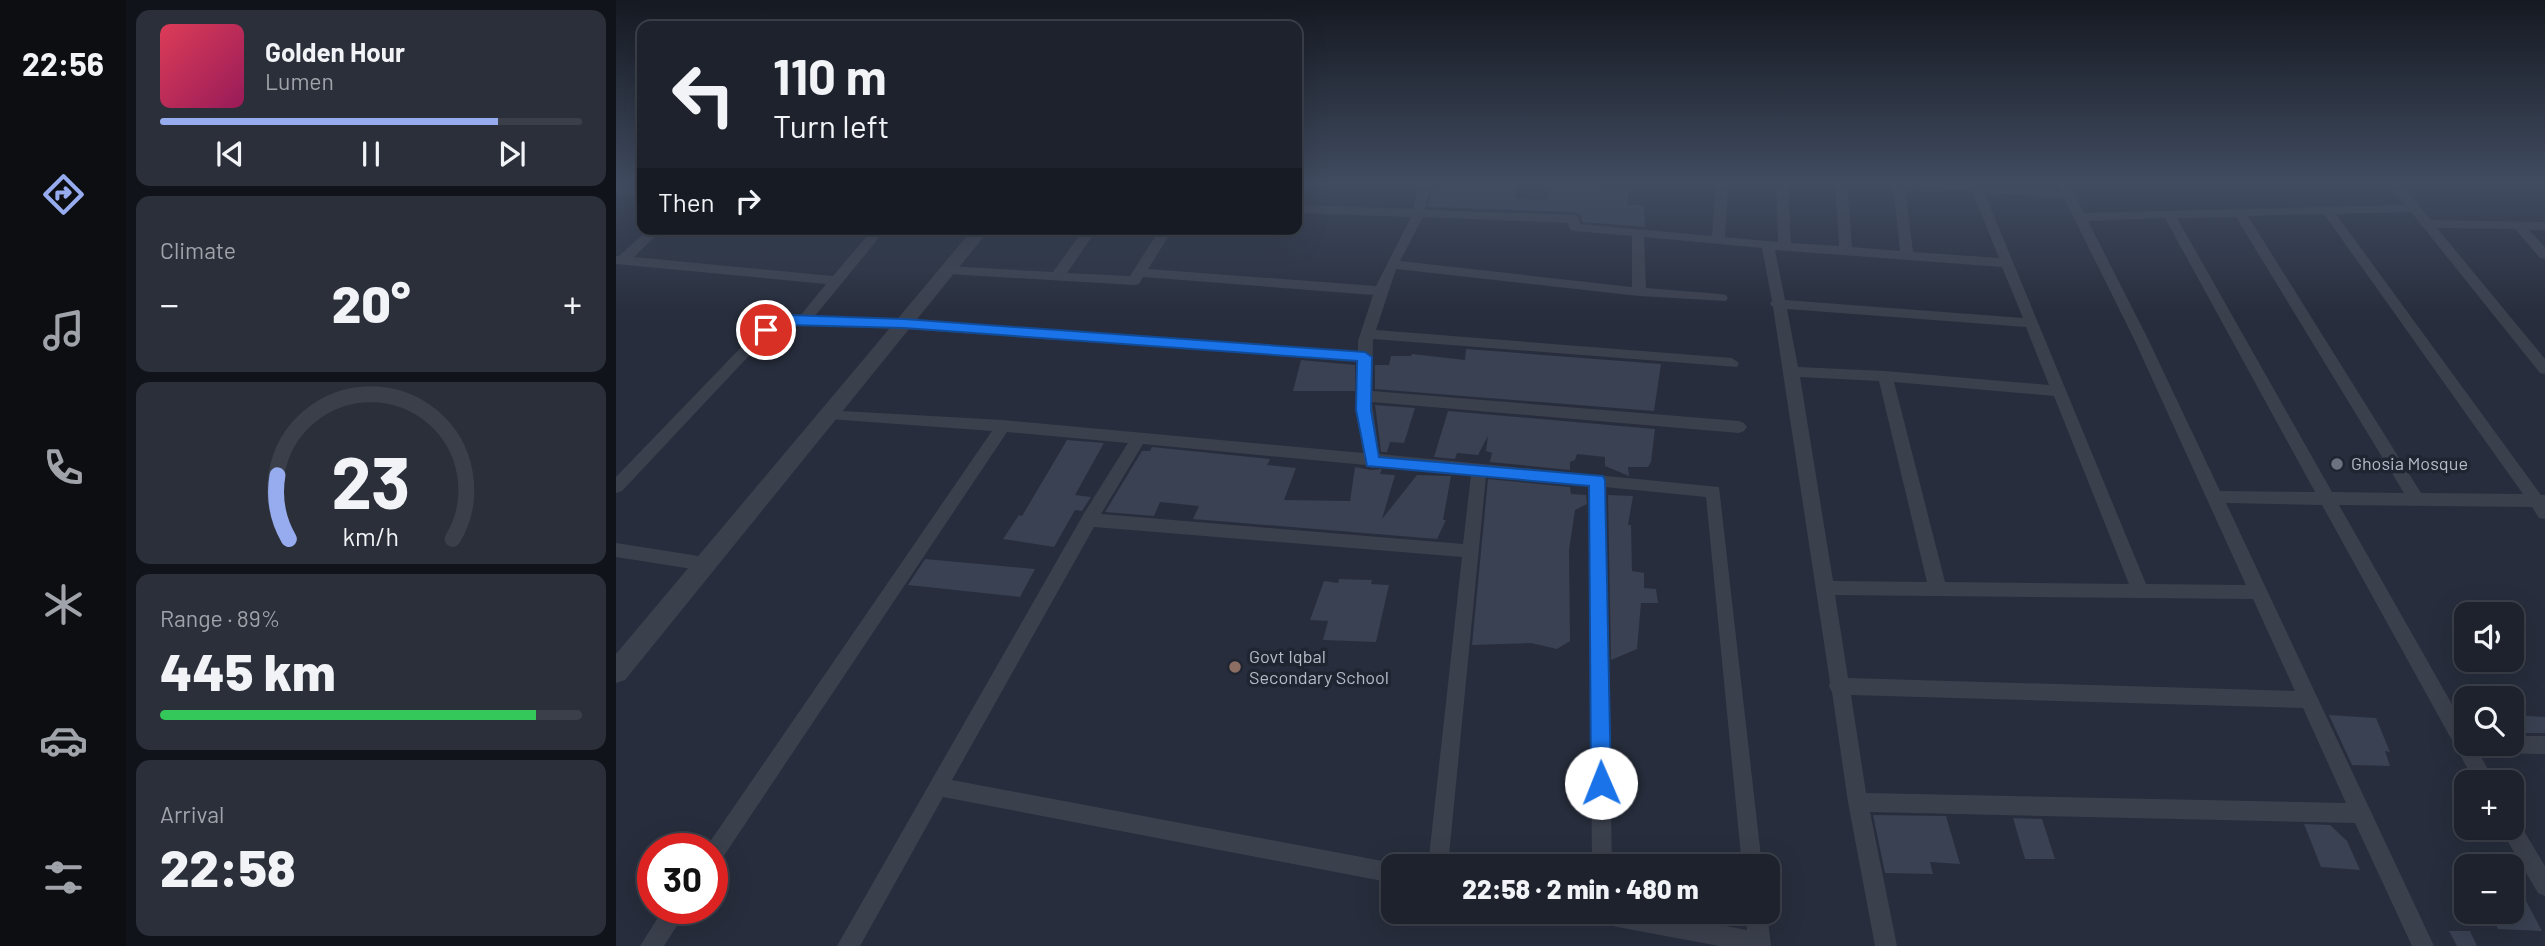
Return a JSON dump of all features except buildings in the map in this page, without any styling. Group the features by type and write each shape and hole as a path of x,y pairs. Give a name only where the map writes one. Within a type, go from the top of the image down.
{"street":[{"path":"1372,462 1364,396 1368,334 1392,264 1411,228"},
{"path":"1586,228 2005,263"},
{"path":"1718,240 1719,228"},
{"path":"1778,228 1777,304 1792,372 1857,802 1886,946"},
{"path":"1844,228 1846,251"},
{"path":"1904,228 1907,255"},
{"path":"1992,228 2141,592"},
{"path":"2084,228 2141,339 2423,946"},
{"path":"2176,228 2454,728"},
{"path":"2249,228 2417,500"},
{"path":"2340,228 2542,505"},
{"path":"2431,228 2545,369"},
{"path":"2521,228 2545,256"},
{"path":"1638,233 1639,292"},
{"path":"619,260 650,235"},
{"path":"804,320 875,235"},
{"path":"616,672 977,235"},
{"path":"1056,278 1087,235"},
{"path":"948,270 1134,282 1163,235"},
{"path":"619,260 837,281"},
{"path":"1392,264 1639,292 1721,298"},
{"path":"1140,272 1382,291"},
{"path":"1777,304 2030,323"},
{"path":"616,487 766,330 777,323 804,320 904,324 1365,357"},
{"path":"1368,334 1732,363"},
{"path":"1792,372 1885,376 2058,391"},
{"path":"1885,376 1938,590"},
{"path":"1364,396 1739,428"},
{"path":"830,414 1003,426 1372,462 1713,491 1751,854"},
{"path":"728,833 1003,426"},
{"path":"848,946 1089,520 1138,439"},
{"path":"1439,854 1479,470"},
{"path":"1597,480 1602,854"},
{"path":"2214,497 2542,505"},
{"path":"1089,520 1471,551"},
{"path":"616,550 705,564"},
{"path":"1824,588 2258,593"},
{"path":"1838,686 2308,700"},
{"path":"2524,745 2545,745"},
{"path":"938,787 1381,871"},
{"path":"1857,802 2361,813"},
{"path":"2518,840 2545,886"},
{"path":"651,946 666,924"},
{"path":"1661,924 1760,944 1758,924"}],"place":[{"name":"Ghosia Mosque","path":"2337,464"},
{"name":"Govt Iqbal Secondary School","path":"1235,667"}],"route":[{"path":"766,330 789,320 904,324 1365,357 1364,410 1372,462 1597,480 1601,783"}]}
